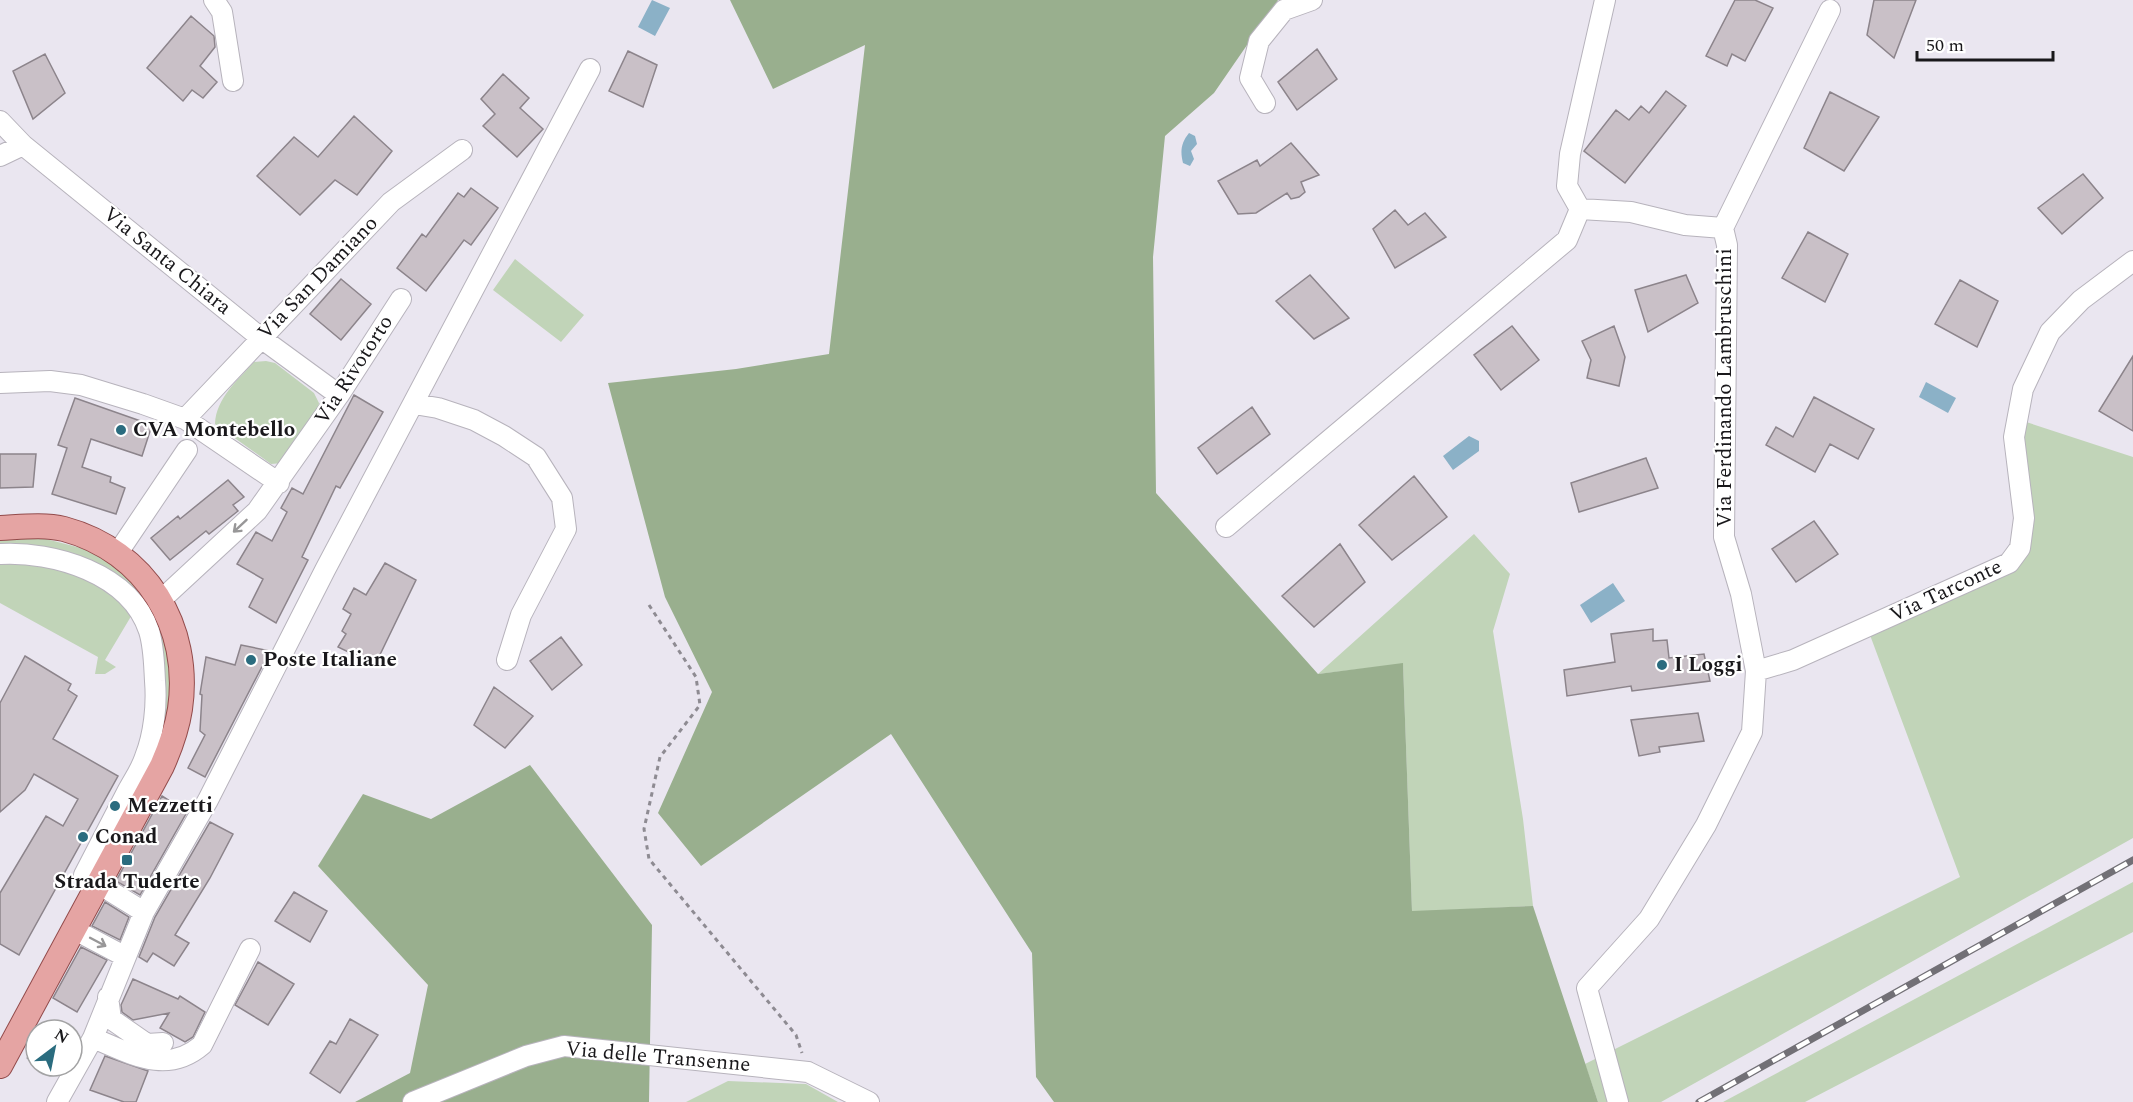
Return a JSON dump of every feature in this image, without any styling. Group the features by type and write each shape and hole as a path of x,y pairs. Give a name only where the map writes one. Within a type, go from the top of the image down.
{"main road":[{"path":"0,528 64,529 117,554 142,575 162,599 176,638 182,674 180,709 175,735 154,762 111,840 97,884 0,1066"}],"street":[{"path":"214,0 222,12 233,81"},
{"path":"1265,104 1250,78 1259,41 1284,10 1312,0"},
{"path":"1226,527 1567,240 1580,209 1567,186 1570,154 1605,0"},
{"path":"1723,228 1830,10"},
{"path":"65,1092 93,1038 124,956 144,912 208,800 325,570 590,69"},
{"name":"Via Santa Chiara","path":"0,121 23,145 261,338 339,395"},
{"path":"0,156 23,145"},
{"name":"Via San Damiano","path":"185,419 391,202 462,150"},
{"name":"Via Ferdinando Lambruschini","path":"1580,209 1631,212 1685,225 1723,228 1727,245 1724,537 1741,594 1756,671 1752,732 1706,825 1649,919 1587,988 1618,1102"},
{"name":"Via Tarconte","path":"1756,671 1793,660 2009,563 2020,549 2024,518 2014,437 2023,389 2050,332 2080,300 2133,261"},
{"name":"Via Rivotorto","path":"162,599 257,511 279,483 339,395 401,299"},
{"path":"0,382 50,381 81,385 109,392 185,419 279,483"},
{"path":"414,404 438,408 474,420 504,436 536,457 562,498 566,529 521,615 507,660"},
{"path":"117,554 187,450"},
{"path":"0,554 36,554 72,563 112,584 136,607 148,629 155,675 154,762"},
{"path":"97,884 144,912"},
{"path":"73,929 124,956"},
{"path":"93,1038 144,1059 170,1061 189,1056 202,1045 250,949"},
{"path":"108,997 111,1019 147,1044 163,1043"},
{"name":"Via delle Transenne","path":"412,1102 526,1056 564,1046 808,1072 869,1102"}],"path":[{"path":"649,605 696,677 700,705 660,757 644,829 649,859 796,1035 808,1072"},
{"path":"53,1078 65,1092"}],"green space":[{"path":"730,0 1278,0 1214,93 1165,136 1153,257 1156,493 1318,674 1403,663 1412,911 1533,906 1598,1102 1054,1102 1036,1077 1032,953 891,734 701,866 658,813 712,692 665,597 608,383 736,369 829,354 865,45 773,89"},
{"path":"515,259 584,315 561,342 493,290"},
{"path":"254,362 275,363 314,393 319,403 317,415 283,463 271,464 215,424 219,406 229,390"},
{"path":"2017,419 2133,457 2133,838 1661,1102 1598,1102 1585,1064 1960,877 1867,627 2008,553 2021,539"},
{"path":"1474,534 1510,574 1493,631 1523,819 1533,906 1412,912 1403,664 1318,674"},
{"path":"17,538 46,539 81,548 101,557 125,572 165,624 173,667 172,709 159,751 160,730 166,700 161,636 149,615 130,591 0,548 0,541"},
{"path":"44,562 98,580 133,613 105,660 116,667 105,674 95,674 98,657 0,603 0,563"},
{"path":"530,765 652,925 649,1102 355,1102 410,1073 428,985 318,866 363,794 431,819"},
{"path":"2133,882 2133,932 1805,1102 1723,1102"},
{"path":"728,1081 806,1084 838,1102 686,1102"}],"water":[{"path":"652,0 670,8 655,36 638,27"},
{"path":"1189,133 1195,136 1197,144 1191,151 1194,159 1190,166 1183,163 1182,155 1184,140"},
{"path":"1926,382 1956,398 1948,413 1919,397"},
{"path":"1469,436 1479,441 1479,451 1453,470 1443,456"},
{"path":"1613,583 1625,601 1591,623 1580,605"}],"building":[{"path":"1735,0 1755,0 1773,8 1745,61 1732,54 1727,66 1706,56"},
{"path":"1874,0 1916,0 1894,58 1867,35"},
{"path":"191,16 214,36 215,47 200,66 217,82 203,98 192,90 183,101 147,68"},
{"path":"1317,49 1337,79 1297,110 1278,82"},
{"path":"628,51 657,65 643,107 609,91"},
{"path":"45,54 65,93 33,119 13,71"},
{"path":"503,74 529,98 520,108 543,129 517,157 483,126 495,114 481,99"},
{"path":"1666,91 1686,106 1625,183 1584,151 1616,110 1629,120 1641,106 1649,113"},
{"path":"1830,92 1879,117 1844,171 1804,148"},
{"path":"354,116 392,151 357,195 335,180 300,215 257,176 294,137 318,157"},
{"path":"1291,143 1319,175 1301,182 1305,192 1299,197 1291,199 1287,193 1256,213 1238,214 1218,181 1257,160 1260,166"},
{"path":"2083,174 2103,198 2062,234 2038,208"},
{"path":"471,188 498,208 471,245 464,240 426,291 397,268 422,234 426,237 458,193 464,197"},
{"path":"1395,210 1408,225 1425,213 1446,237 1395,268 1373,229"},
{"path":"1808,232 1848,254 1825,302 1782,278"},
{"path":"1310,275 1349,318 1314,339 1276,301"},
{"path":"1686,275 1698,303 1648,332 1635,290"},
{"path":"341,279 371,304 341,340 310,314"},
{"path":"1960,280 1998,301 1977,347 1935,324"},
{"path":"1512,326 1539,360 1501,390 1474,355"},
{"path":"1614,326 1625,357 1619,386 1587,378 1591,360 1582,341"},
{"path":"2133,356 2133,431 2099,411"},
{"path":"354,395 383,412 340,488 336,486 302,557 308,560 276,623 249,607 263,579 237,564 256,532 272,541 287,512 281,508 292,488 303,494"},
{"path":"1814,397 1874,429 1858,459 1830,444 1815,472 1766,445 1776,427 1793,437"},
{"path":"75,398 152,425 142,456 91,439 82,467 111,477 110,482 125,488 116,514 52,494 67,448 58,445"},
{"path":"1252,407 1270,434 1217,474 1198,448"},
{"path":"0,454 36,454 33,487 0,488"},
{"path":"1646,458 1658,488 1579,512 1571,483"},
{"path":"1414,476 1447,517 1392,560 1359,525"},
{"path":"228,480 244,497 233,505 238,511 209,534 206,531 170,560 151,538 178,516 180,519"},
{"path":"1814,521 1838,554 1796,582 1772,549"},
{"path":"1340,544 1365,582 1314,627 1282,596"},
{"path":"385,563 416,580 375,665 338,647 346,634 342,631 351,614 343,609 354,588 366,595"},
{"path":"1653,629 1653,641 1667,640 1669,658 1704,654 1710,681 1632,691 1631,686 1567,696 1564,670 1615,662 1611,634"},
{"path":"561,637 582,665 552,690 530,661"},
{"path":"241,645 270,651 205,777 188,768 205,735 200,731 202,695 200,694 206,657 235,665"},
{"path":"25,656 71,684 68,690 77,696 53,739 118,776 19,955 0,944 0,893 46,816 63,826 78,799 34,774 25,790 0,812 0,703"},
{"path":"494,687 533,716 505,748 474,725"},
{"path":"1698,713 1704,741 1659,747 1660,752 1639,756 1631,720"},
{"path":"162,796 187,812 140,895 116,881"},
{"path":"210,822 233,834 210,878 175,935 189,943 174,966 153,953 147,962 139,957 155,917"},
{"path":"294,892 327,911 310,942 275,921"},
{"path":"105,902 129,917 120,940 92,926"},
{"path":"81,947 107,960 77,1012 53,998"},
{"path":"258,962 294,984 268,1025 235,1005"},
{"path":"133,979 178,999 180,996 205,1012 193,1037 185,1042 160,1028 169,1013 133,1020 122,1012 121,1005"},
{"path":"350,1019 378,1035 340,1093 310,1073 330,1041 336,1044"},
{"path":"105,1056 148,1071 136,1102 124,1102 90,1090"}],"railway":[{"path":"1699,1102 2133,860"}],"place":[{"name":"CVA Montebello","path":"121,430"},
{"name":"Poste Italiane","path":"251,660"},
{"name":"I Loggi","path":"1662,665"},
{"name":"Mezzetti","path":"115,806"},
{"name":"Conad","path":"83,837"},
{"name":"Strada Tuderte","path":"127,860"}]}
